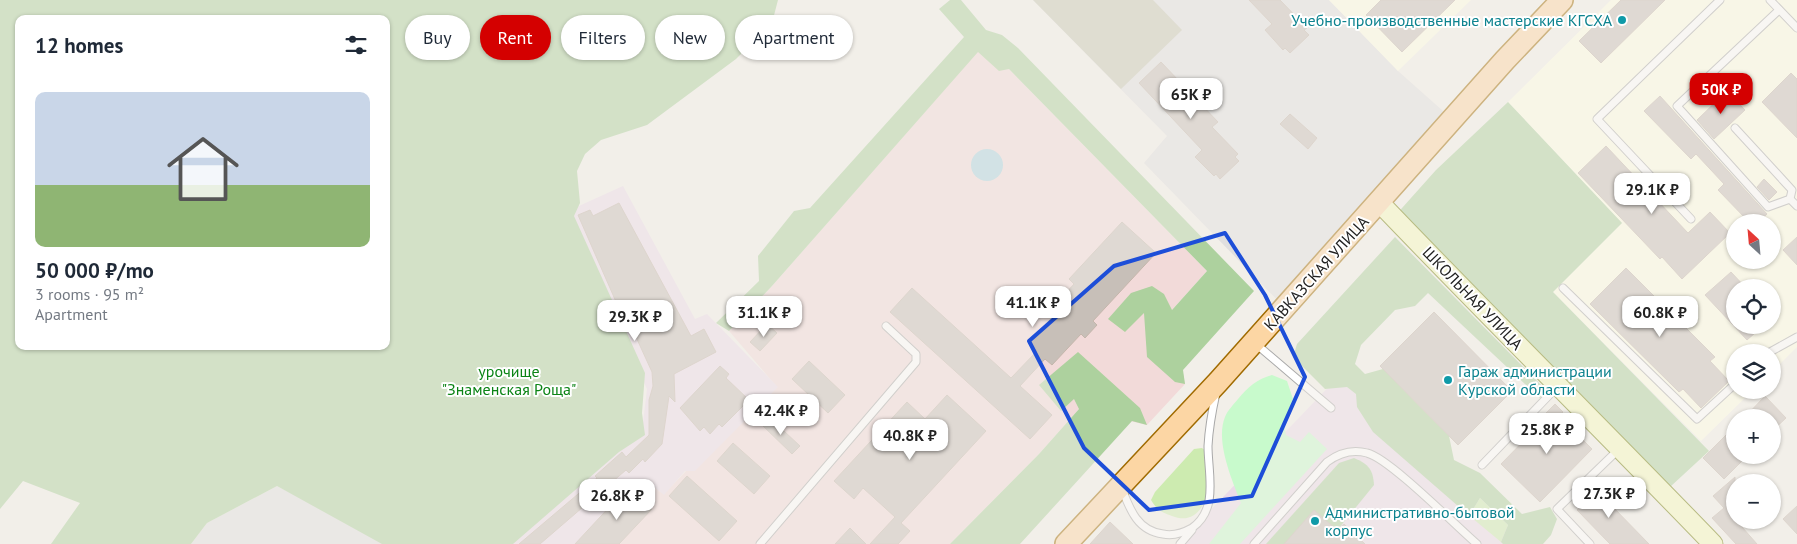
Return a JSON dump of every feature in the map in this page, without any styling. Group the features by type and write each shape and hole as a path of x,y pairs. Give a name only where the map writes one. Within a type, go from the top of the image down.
{"main road":[{"name":"КАВКАЗСКАЯ УЛИЦА","path":"1066,544 1218,382 1504,60 1562,0"}],"street":[{"name":"ШКОЛЬНАЯ УЛИЦА","path":"1379,202 1558,386 1621,447 1713,544"}],"lane":[{"path":"1690,219 1597,119 1720,0"},
{"path":"1770,0 1797,28"},
{"path":"1779,10 1677,106 1768,207 1790,199"},
{"path":"1735,128 1792,190 1790,199"},
{"path":"1790,199 1797,206"},
{"path":"1563,288 1697,419 1726,392"},
{"path":"760,544 916,362 916,354 886,326"},
{"path":"1781,346 1797,337"},
{"path":"1254,342 1331,408"},
{"path":"1180,544 1206,511 1211,495 1208,447 1218,382"},
{"path":"1482,465 1558,386"},
{"path":"1590,544 1557,509 1621,447"},
{"path":"1254,544 1327,462 1342,454 1358,451 1382,460 1477,544"},
{"path":"1121,487 1133,516 1152,532 1176,534 1197,524"}],"highlighted area":[{"path":"1225,233 1265,295 1305,377 1252,496 1149,510 1084,448 1029,341 1114,266"}],"shaded area":[{"path":"1033,0 1329,0 1398,71 1452,119 1285,308 1144,163 1167,136"},
{"path":"1033,0 1153,0 1182,30 1121,89"},
{"path":"1329,0 1471,0 1398,71"},
{"path":"1611,0 1797,0 1797,347 1781,363 1781,344 1726,344 1726,399 1744,399 1734,409 1726,409 1726,416 1701,441 1553,292 1622,223 1508,102"},
{"path":"978,51 999,70 1009,69 1207,271 1171,311 1185,384 1147,425 1079,409 1039,454 950,544 602,544 654,487 664,494 686,471 777,387 729,331 772,286"},
{"path":"623,186 695,319 707,314 778,387 695,471 685,471 664,495 654,487 602,544 506,544 642,431 647,389 568,211"},
{"path":"1341,374 1525,544 1178,544"},
{"path":"277,486 389,544 191,544 207,523"}],"green space":[{"name":"урочище \"Знаменская Роща\"","path":"0,0 778,0 774,15 735,15 735,60 647,125 601,140 585,154 577,171 580,203 574,216 645,373 642,413 645,435 619,452 513,544 382,544 277,486 207,523 191,544 51,544 80,503 23,481 0,509"},
{"path":"950,0 961,0 986,30 1002,35 1018,48 1254,291 1183,370 1185,384 1175,382 1147,357 1144,313 1125,332 1108,319 1131,293 1152,286 1164,294 1172,310 1207,271 1009,69 999,71 978,52 772,286 729,331 716,323 759,281 758,256 794,211 810,208 964,37 939,9"},
{"path":"1508,102 1622,223 1553,292 1709,451 1670,487 1394,217 1436,170"},
{"path":"1395,237 1548,392 1540,398 1428,293 1415,306 1395,310 1361,345 1355,364 1365,374 1383,369 1449,436 1454,460 1480,473 1522,514 1550,507 1557,519 1551,535 1543,544 1503,544 1501,542 1508,525 1480,498 1472,511 1466,513 1373,432 1357,407 1356,394 1347,387 1325,389 1302,366 1294,354 1297,344"},
{"path":"1078,352 1140,408 1147,425 1132,421 1020,544 950,544 1039,454 1079,409 1074,399 1061,411 1039,385"},
{"path":"1272,375 1287,381 1293,399 1284,422 1286,435 1300,442 1309,432 1327,449 1240,544 1209,544 1241,503 1229,472 1223,449 1222,427 1225,417 1227,412 1249,387 1257,381"},
{"path":"1202,448 1208,453 1211,471 1211,481 1207,497 1199,510 1188,518 1168,515 1155,506 1151,500 1155,492 1194,449"},
{"path":"1354,458 1369,468 1373,475 1374,485 1326,544 1266,544 1339,463"},
{"path":"1480,498 1508,525 1501,542 1466,513 1472,511"}],"water":[{"path":"987,149 993,150 998,154 1002,159 1002,171 998,176 993,180 987,181 981,180 976,176 972,171 971,165 972,159 976,154 981,150"}],"building":[{"path":"1249,0 1280,0 1307,28 1304,30 1309,35 1290,53 1285,48 1283,50 1265,30 1272,24"},
{"path":"1381,0 1455,0 1402,52 1366,15"},
{"name":"Учебно-производственные мастерские КГСХА","path":"1621,0 1665,0 1601,63 1579,41"},
{"path":"1161,62 1218,122 1212,127 1238,154 1235,157 1239,161 1220,179 1216,174 1214,176 1195,157 1202,150 1139,83"},
{"path":"1791,73 1797,79 1797,138 1762,102"},
{"path":"1727,91 1745,110 1714,139 1697,120"},
{"path":"1660,96 1767,214 1741,214 1718,190 1724,184 1696,154 1691,159 1644,111"},
{"path":"1290,114 1317,138 1308,149 1280,124"},
{"path":"1606,146 1688,233 1710,212 1726,229 1726,237 1682,279 1662,257 1660,259 1578,173"},
{"path":"1764,179 1777,192 1769,200 1757,187"},
{"path":"619,203 691,336 704,329 716,352 674,374 675,402 669,396 662,444 645,462 643,459 629,473 626,470 540,544 519,544 597,478 595,476 622,452 626,457 649,435 649,400 653,386 652,372 620,302 617,304 578,215 590,210 593,216"},
{"path":"1122,222 1156,253 1093,321 1097,325 1085,338 1081,334 1052,365 1045,359 1020,386 1052,415 1030,439 890,312 912,288 1011,378 1037,351 1028,343 1058,311 1053,307 1074,284 1069,279"},
{"path":"1797,237 1797,265 1783,250"},
{"path":"1626,268 1715,357 1710,361 1726,378 1726,384 1701,408 1683,389 1679,392 1590,304"},
{"path":"1731,272 1738,279 1726,279 1726,318 1705,295"},
{"name":"Гараж администрации Курской области","path":"1434,312 1512,391 1458,445 1380,366"},
{"path":"767,324 777,333 760,351 750,342"},
{"path":"1741,334 1754,334 1747,340"},
{"path":"809,361 845,395 828,413 792,379"},
{"path":"720,366 729,374 726,378 749,400 722,427 719,424 710,434 704,427 700,431 680,408"},
{"path":"947,395 986,431 901,523 910,531 898,544 870,544 895,517 863,488 854,499 834,481 907,402 925,419"},
{"path":"1762,399 1768,399 1777,409 1753,409"},
{"path":"1555,404 1563,412 1559,416 1592,449 1540,502 1501,464 1546,418 1543,416"},
{"path":"1781,413 1786,418 1781,423"},
{"path":"769,417 800,446 792,454 762,425"},
{"path":"1726,435 1726,464 1739,464 1729,474 1726,474 1724,479 1703,458"},
{"path":"733,443 770,476 754,494 717,461"},
{"path":"687,476 737,521 719,541 669,496"},
{"path":"1605,483 1615,493 1607,501 1649,544 1610,544 1577,510"},
{"path":"1726,485 1726,529 1744,529 1757,544 1736,544 1712,518 1724,508 1713,496"},
{"path":"628,487 652,509 619,544 575,544"},
{"path":"1797,506 1797,534 1783,519"},
{"name":"Административно-бытовой корпус","path":"1314,510 1337,530 1344,524 1365,544 1284,544"},
{"path":"1110,522 1133,544 1090,544"},
{"path":"850,528 866,544 835,544"}],"place":[{"name":"Учебно-производственные мастерские КГСХА","path":"1622,20"},
{"name":"Гараж администрации Курской области","path":"1448,380"},
{"name":"Административно-бытовой корпус","path":"1315,521"}]}
